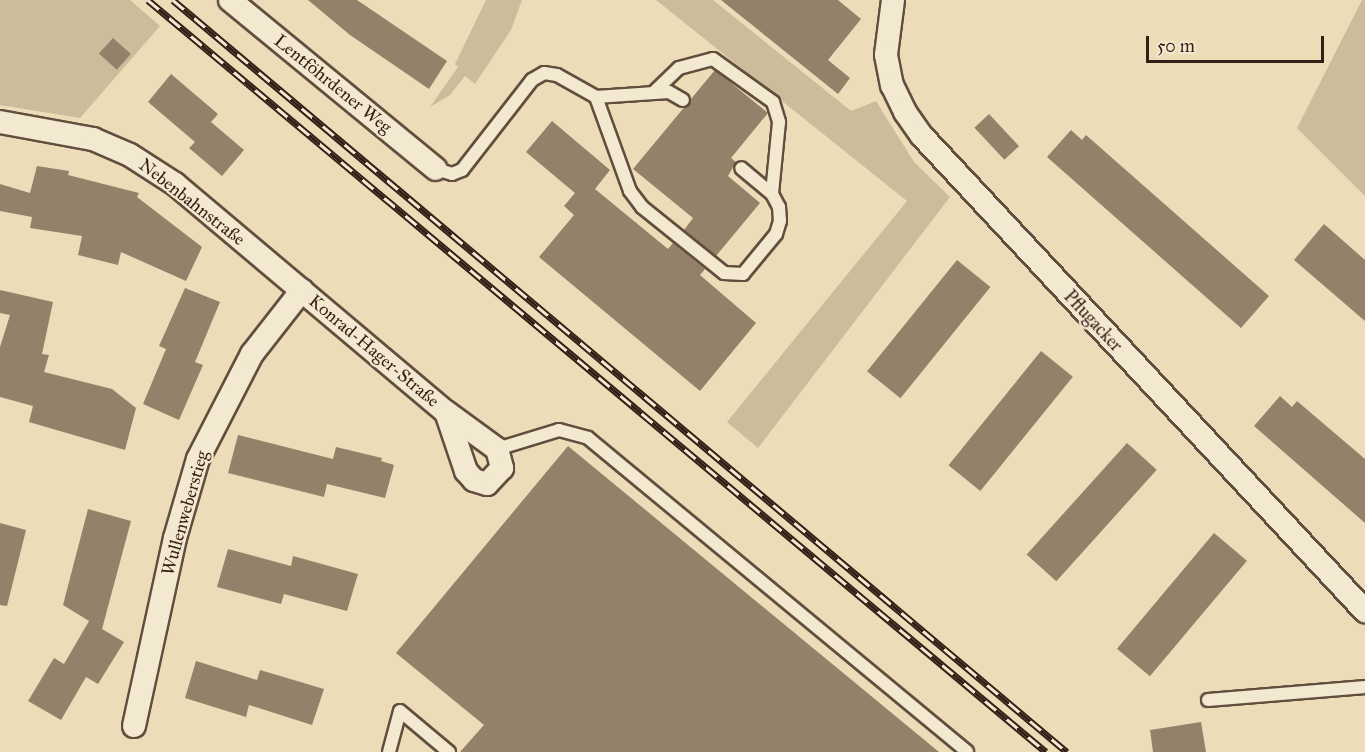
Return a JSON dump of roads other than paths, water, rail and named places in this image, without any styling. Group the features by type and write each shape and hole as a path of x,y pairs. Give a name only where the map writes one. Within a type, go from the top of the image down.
{"street":[{"name":"Lentföhrdener Weg","path":"230,0 436,169"},
{"name":"Pflugacker","path":"892,0 886,55 892,85 905,112 922,136 1365,611"},
{"name":"Nebenbahnstraße","path":"0,122 63,131 130,155 175,184 302,290"},
{"name":"Konrad-Hager-Straße","path":"302,290 446,412 497,449 502,468 487,484 474,480 466,471 446,412"},
{"name":"Wullenweberstieg","path":"135,726 175,538 198,459 252,354 302,290"}],"lane":[{"path":"653,93 679,68 713,59 774,102 779,122 772,194"},
{"path":"436,169 452,174 462,170 532,80 544,73 557,75 596,97 669,92 683,100"},
{"path":"596,97 636,199 724,273 743,274 776,234 779,207 772,194 741,168"},
{"path":"497,449 560,430 588,438 967,752"},
{"path":"1208,700 1365,687"},
{"path":"389,752 400,711 449,752"}],"railway":[{"path":"148,0 1046,752"},
{"path":"173,0 1067,752"}]}
